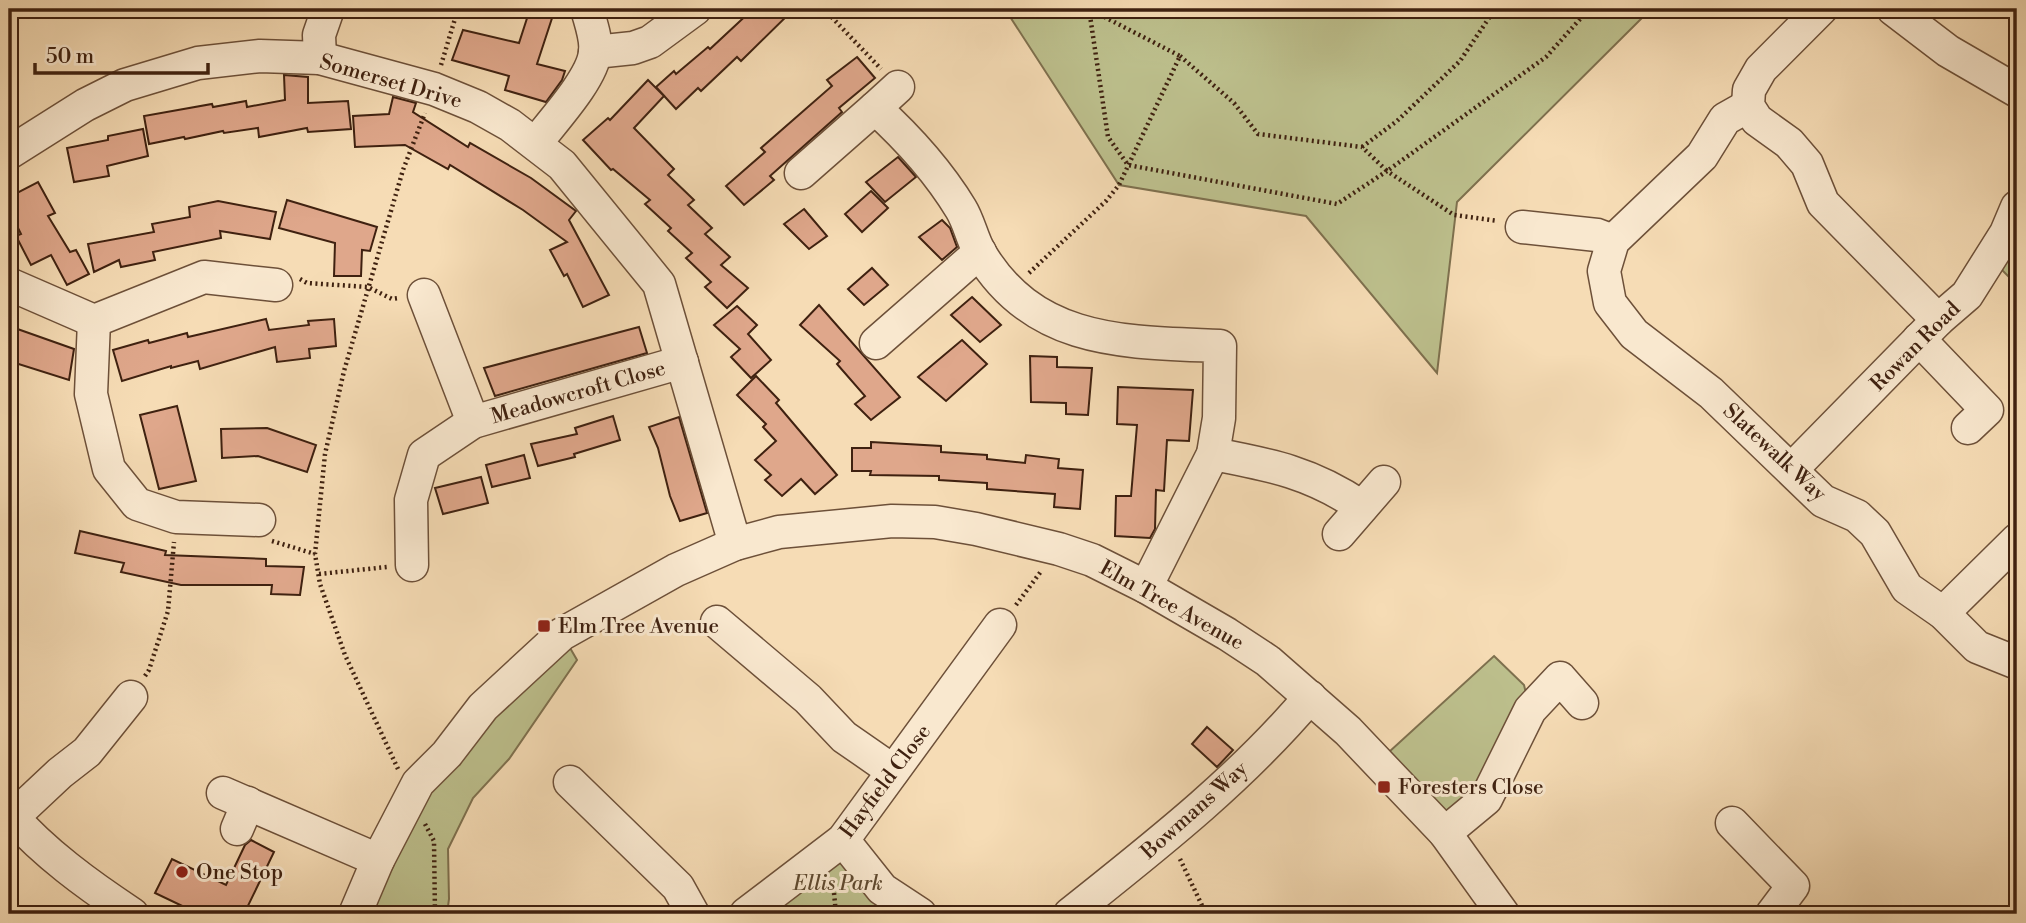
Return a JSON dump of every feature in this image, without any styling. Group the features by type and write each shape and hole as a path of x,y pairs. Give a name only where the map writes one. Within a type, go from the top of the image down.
{"street":[{"path":"320,58 319,36 328,9"},
{"path":"536,143 571,99 595,52 587,9"},
{"path":"595,52 632,48 650,42 695,9"},
{"path":"1821,9 1761,69 1749,90 1748,106 1757,120 1789,143 1807,164 1823,203 1928,330 1987,410 1968,428"},
{"path":"1893,9 1948,51 2017,91"},
{"name":"Somerset Drive","path":"9,153 85,105 125,85 198,63 260,56 320,58 434,89 478,107 536,143 562,165 659,284 735,544"},
{"path":"801,173 898,87"},
{"path":"1522,227 1597,235 1613,241 1702,156 1725,119 1748,106"},
{"path":"875,108 939,175 963,212 980,252 1010,291 1023,303 1047,317 1099,337 1129,342 1220,337 1219,418 1213,454 1146,587"},
{"name":"Rowan Road","path":"1793,470 1928,330 1967,295 2014,226"},
{"name":"Slatewalk Way","path":"1613,241 1604,271 1611,303 1634,334 1711,393 1823,500 1857,516 1875,533 1906,588 1943,613 1977,647 2017,663"},
{"path":"876,343 980,252"},
{"path":"9,284 94,321 204,276 276,285"},
{"name":"Meadowcroft Close","path":"424,295 473,422"},
{"path":"94,321 91,394 109,469 137,505 176,517 259,520"},
{"name":"Meadowcroft Close","path":"412,565 411,500 424,454 473,422 682,362"},
{"path":"1213,454 1273,465 1317,480 1362,507"},
{"path":"1339,534 1384,482"},
{"name":"Elm Tree Avenue","path":"355,914 378,860 418,783 447,754 483,708 562,634 676,570 735,544 779,532 892,521 935,522 976,528 1059,549 1092,561 1146,587 1268,661 1348,731 1445,833 1503,914"},
{"path":"1943,613 2017,540"},
{"path":"717,622 808,699 844,737 893,771"},
{"name":"Hayfield Close","path":"746,914 843,840 1000,625"},
{"path":"1445,833 1486,799 1530,710 1560,678 1582,703"},
{"path":"131,697 87,752 11,816 55,858 132,914"},
{"name":"Bowmans Way","path":"1070,914 1163,841 1280,732 1310,697"},
{"path":"570,782 678,887 693,914"},
{"path":"236,809 378,860"},
{"path":"1732,823 1793,886 1772,914"},
{"path":"843,840 882,889 920,914"}],"path":[{"path":"435,914 435,841 410,796 345,655 320,584 316,554 325,454 344,371 402,170 434,89 458,9"},
{"path":"824,9 898,87"},
{"path":"1089,9 1108,137 1128,165 1337,204 1546,57 1589,9"},
{"path":"1089,9 1180,56 1234,103 1258,134 1362,148 1387,171 1454,215 1515,223 1522,227"},
{"path":"1362,148 1397,121 1460,61 1495,9"},
{"path":"1010,291 1106,201 1119,185 1180,56"},
{"path":"276,285 281,269 307,283 368,287 392,299 424,295"},
{"path":"131,697 149,670 168,611 176,517"},
{"path":"259,520 262,537 316,554"},
{"path":"1000,625 1059,549"},
{"path":"318,574 412,565"},
{"path":"1163,841 1177,854 1206,914"}],"green space":[{"path":"1005,9 1651,9 1457,202 1437,373 1306,216 1119,185"},
{"path":"2017,239 2017,285 1990,258"},
{"path":"562,634 577,660 509,759 473,798 448,849 447,914 355,914 410,796"},
{"path":"1494,656 1524,685 1530,710 1445,833 1378,762"},
{"name":"Ellis Park","path":"843,840 895,914 777,914 768,897"}],"building":[{"path":"530,9 555,9 537,64 565,71 562,80 546,102 505,90 509,76 452,60 463,30 519,43"},
{"path":"753,9 794,9 741,61 737,57 701,91 698,88 676,109 656,87 708,47 710,49"},
{"path":"857,57 875,78 839,108 842,112 770,176 774,180 744,205 726,186 765,152 761,148 832,86 827,80"},
{"path":"284,75 308,77 308,103 348,101 351,129 308,132 307,128 259,137 258,128 223,131 149,144 144,116 212,104 213,107 246,101 247,107 285,100"},
{"path":"648,80 664,96 634,128 674,169 668,175 694,200 688,205 712,228 705,234 730,257 721,265 748,288 727,308 705,287 711,282 686,258 692,253 668,231 671,228 645,204 650,200 611,170 583,140 608,118 610,120"},
{"path":"393,97 416,103 413,112 468,147 470,143 531,178 576,211 569,220 609,295 583,307 567,274 564,276 550,250 567,242 523,210 450,165 448,169 405,145 355,147 353,116 389,114"},
{"path":"143,129 148,156 107,166 109,176 74,182 67,148 108,140 108,136"},
{"path":"898,157 916,177 885,202 866,182"},
{"path":"38,182 55,213 48,216 70,252 76,250 89,274 67,285 51,255 31,265 16,236 21,234 9,210 9,197"},
{"path":"871,191 888,208 862,232 845,214"},
{"path":"287,200 377,227 370,251 362,250 361,276 334,276 335,243 279,228"},
{"path":"218,201 276,212 270,239 220,231 221,238 153,252 155,260 121,267 119,260 94,272 88,244 154,232 152,224 190,217 189,207"},
{"path":"804,209 827,236 809,249 784,224"},
{"path":"942,220 950,228 957,247 942,260 919,237"},
{"path":"872,268 888,285 864,305 848,289"},
{"path":"972,297 1001,325 980,342 951,315"},
{"path":"819,305 900,397 871,420 855,404 865,396 837,364 840,361 800,325"},
{"path":"737,306 757,325 748,334 771,360 751,378 731,357 740,349 714,325"},
{"path":"266,319 269,330 309,325 308,321 334,319 336,346 309,349 310,358 277,362 275,347 200,369 198,361 122,381 113,350 148,340 149,343 187,333 188,337"},
{"path":"9,326 74,349 69,380 9,361"},
{"path":"639,327 647,353 495,396 484,368"},
{"path":"962,340 987,364 946,401 918,377"},
{"path":"1030,356 1057,357 1057,367 1092,368 1088,415 1066,414 1066,403 1031,402"},
{"path":"756,376 779,400 776,403 837,475 815,494 801,479 782,496 765,480 771,475 755,460 776,441 763,427 766,424 737,395"},
{"path":"1118,387 1193,390 1189,441 1167,440 1164,491 1156,490 1155,529 1150,538 1115,536 1116,496 1131,496 1137,425 1117,424"},
{"path":"177,406 196,481 159,489 140,415"},
{"path":"613,416 620,440 574,454 575,457 538,466 531,444 577,434 575,428"},
{"path":"679,417 707,513 680,521 649,427"},
{"path":"267,428 316,445 307,472 258,456 222,458 221,429"},
{"path":"871,442 941,446 941,452 987,455 987,459 1025,463 1026,455 1059,459 1058,468 1083,470 1080,509 1054,507 1055,494 987,489 987,483 939,480 939,476 870,475 871,471 852,471 852,448 871,448"},
{"path":"524,455 530,478 492,487 486,465"},
{"path":"481,477 488,503 443,514 435,488"},
{"path":"80,531 166,551 165,555 266,559 266,566 304,567 300,595 271,594 272,585 181,585 121,572 124,563 75,553"},
{"path":"1207,727 1233,750 1217,767 1192,744"},
{"name":"One Stop","path":"251,840 274,852 244,914 199,914 155,893 172,859 226,885 245,845"}],"place":[{"name":"Elm Tree Avenue","path":"544,626"},
{"name":"Foresters Close","path":"1384,787"},
{"name":"One Stop","path":"182,872"}]}
